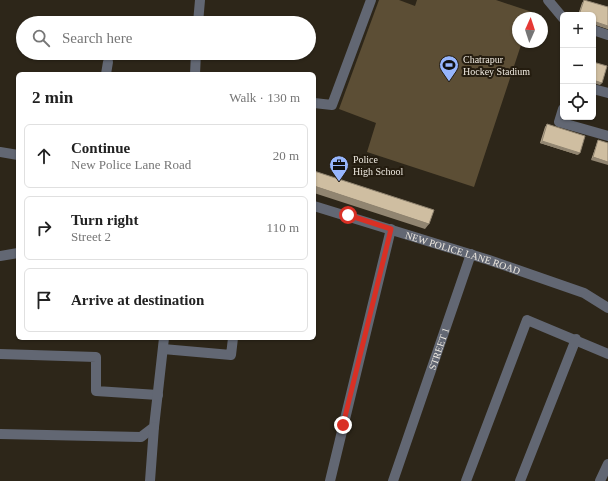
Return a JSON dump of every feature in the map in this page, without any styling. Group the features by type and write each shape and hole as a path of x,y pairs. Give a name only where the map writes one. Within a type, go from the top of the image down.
{"street":[{"path":"199,16 200,0"},
{"path":"316,104 332,105 371,0"},
{"path":"548,0 560,14"},
{"path":"596,31 608,35"},
{"path":"195,72 196,60"},
{"path":"106,72 108,62"},
{"path":"596,90 608,93"},
{"path":"560,120 560,122 608,136"},
{"path":"0,152 16,155"},
{"name":"NEW POLICE LANE ROAD","path":"316,207 471,254 584,293 608,308"},
{"path":"330,481 391,229"},
{"path":"0,256 16,253"},
{"name":"STREET 1","path":"393,481 471,254"},
{"path":"466,481 528,320 576,339 608,354"},
{"path":"520,481 576,339"},
{"path":"150,481 154,427 164,340"},
{"path":"163,349 231,355 232,340"},
{"path":"0,354 96,358 96,391 158,396"},
{"path":"0,434 141,437 154,427"},
{"path":"600,481 608,464"}],"shaded area":[{"name":"Chatrapur Hockey Stadium","path":"379,0 399,0 415,6 417,0 496,0 532,12 512,12 512,48 520,48 474,187 367,152 376,123 339,109"}],"building":[{"path":"584,0 608,7 608,26 596,22 596,12 580,12"},
{"path":"596,63 607,66 602,83 596,81"},
{"path":"547,124 585,136 580,153 542,141"},
{"path":"598,140 608,143 608,162 593,157"},
{"path":"316,172 434,210 429,224 316,187"}],"place":[{"name":"Chatrapur Hockey Stadium","path":"449,82"},
{"name":"Police High School","path":"339,182"}],"route":[{"path":"343,425 391,229 348,215"}]}
